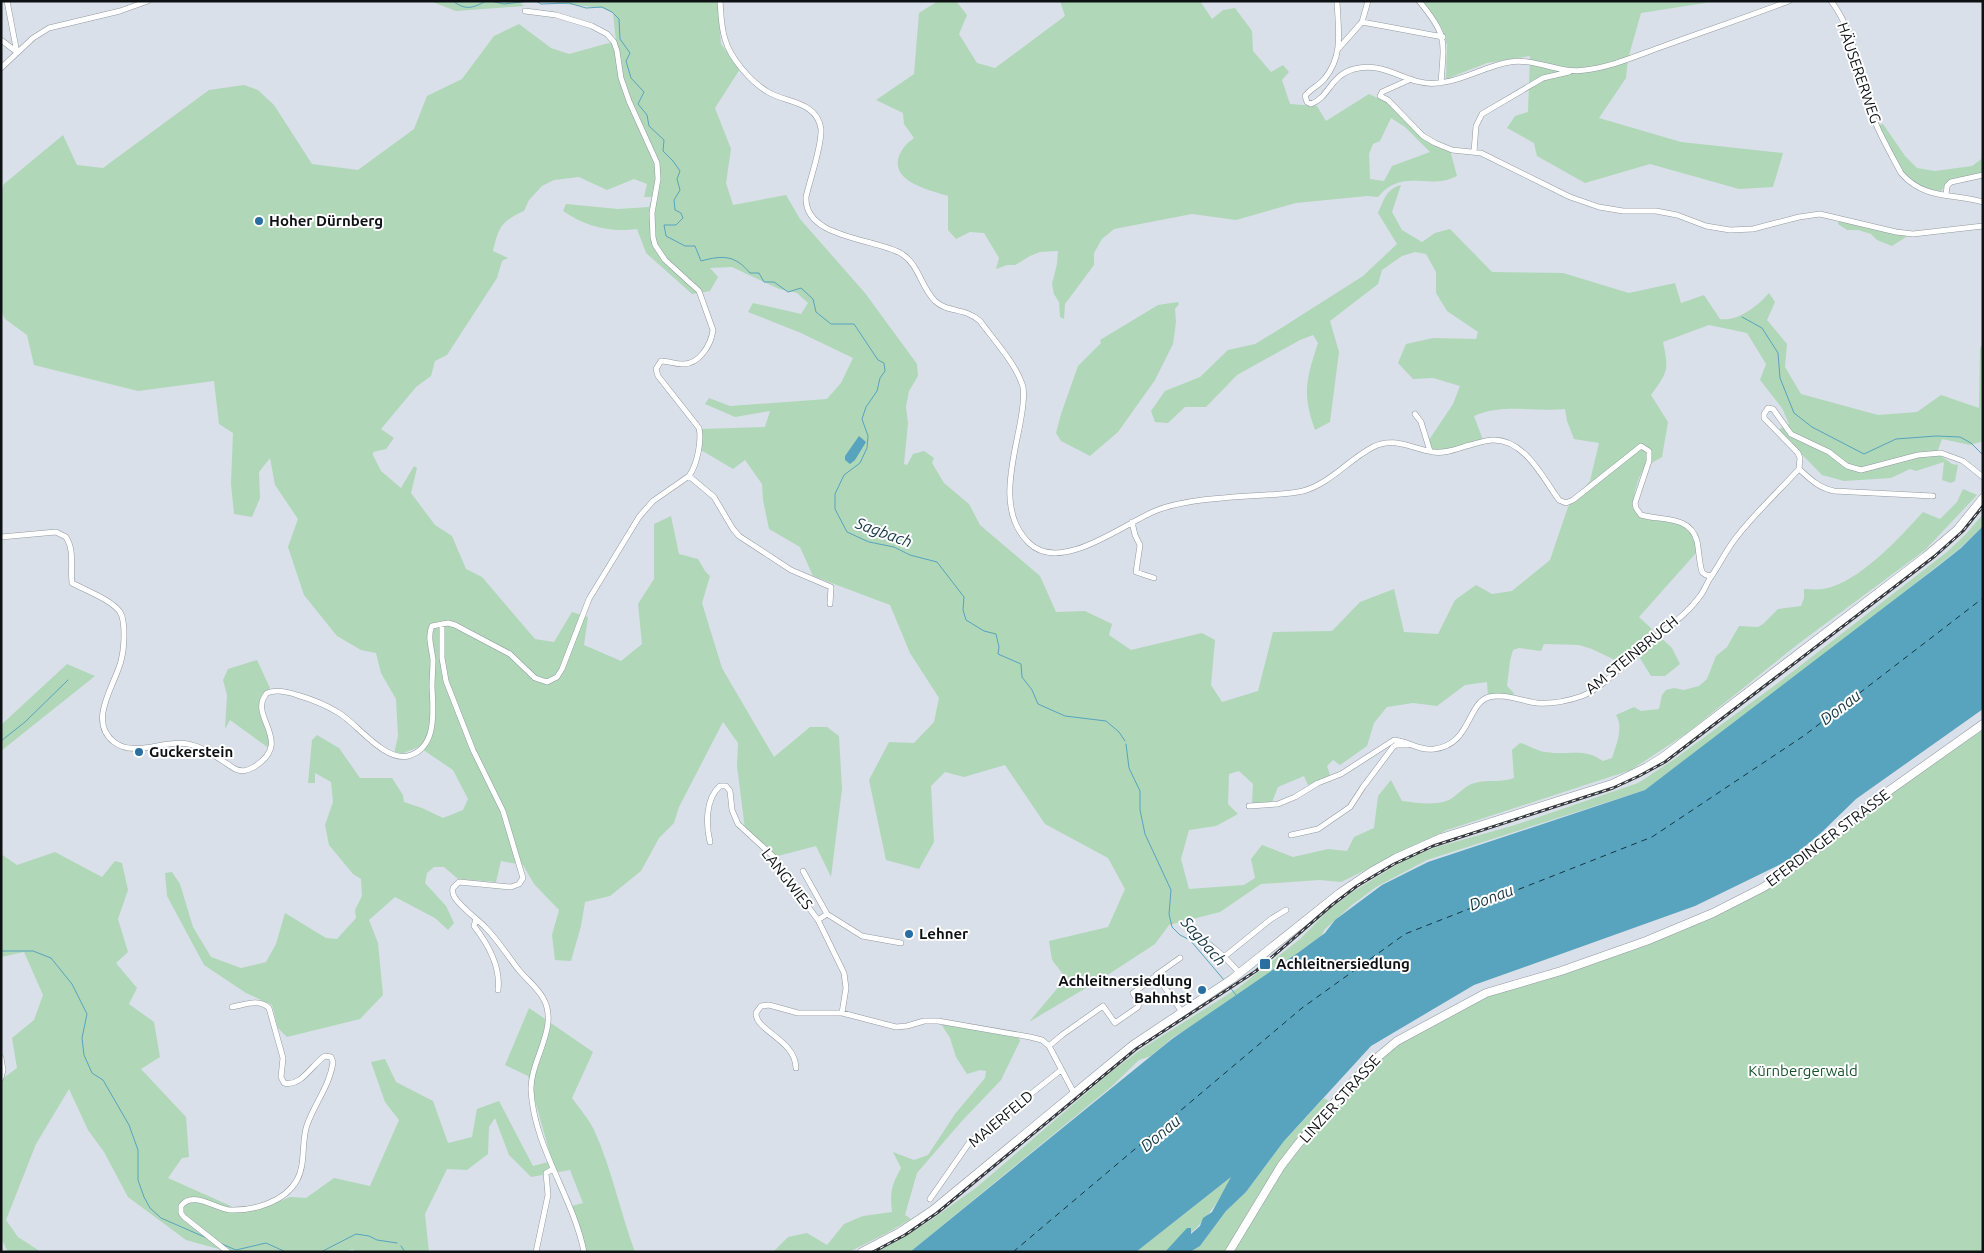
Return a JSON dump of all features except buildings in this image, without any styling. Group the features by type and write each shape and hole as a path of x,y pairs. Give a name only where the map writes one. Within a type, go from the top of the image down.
{"main road":[{"path":"862,1252 900,1232 933,1210 1133,1045 1240,974 1350,885 1396,858 1449,836 1612,784 1648,767 1677,747 1925,557 1957,530 1983,498"},
{"name":"EFERDINGER STRASSE","path":"1521,982 1561,971 1646,941 1712,913 1764,887 1802,861 1876,800 1983,724"},
{"name":"LINZER STRASSE","path":"1229,1252 1281,1166 1355,1078 1374,1059 1407,1035 1455,1008 1486,993 1521,982"}],"street":[{"path":"7,1 17,53"},
{"path":"1,68 38,35 49,28 120,11 148,1"},
{"path":"720,1 724,39 731,54 762,88 777,96 804,105 819,124 820,140 806,196 806,204 812,216 832,231 856,240 894,250 909,259 934,300 944,307 968,312 980,321 1019,377 1024,399 1009,494 1014,518 1024,538 1041,551 1063,552 1088,545 1152,512 1176,504 1304,490 1332,477 1374,446 1384,443 1399,443 1430,451 1450,451 1494,440 1508,443 1521,450 1559,500 1566,503 1573,500 1637,448 1641,446 1646,448 1649,451 1649,461 1635,503 1636,508 1641,514 1675,520 1685,523 1691,528 1697,542 1702,572 1711,576"},
{"path":"1337,1 1339,48 1335,62 1325,78 1305,96 1307,102 1311,104 1318,100 1340,74 1368,66 1385,69 1430,84 1441,83 1515,62 1532,62 1575,71"},
{"path":"1339,48 1362,22 1368,1"},
{"path":"1420,1 1434,18 1443,37 1444,49 1441,83"},
{"path":"1474,152 1476,126 1482,114 1543,78 1592,69 1628,59 1788,1"},
{"name":"HÄUSERERWEG","path":"1831,1 1838,11 1850,38 1874,121 1901,173 1922,191 1983,202"},
{"path":"1,537 56,532 66,536 72,551 70,570 72,583 113,605 121,613 124,627 121,660 102,716 106,732 111,740 123,747 132,749 178,743 188,744 242,771 257,765 271,752 271,740 262,702 267,693 274,691 298,695 338,712 392,755 406,757 419,750 427,742 432,725 433,659 430,632 434,625 452,623 510,654 538,680 547,682 554,680 562,669 593,590 639,517 653,501 689,476 694,468 698,450 699,428 658,376 656,369 661,361 686,364 697,358 706,349 713,330 699,290 665,260 655,245 652,223 658,174 656,158 629,101 621,78 616,46 610,37 597,28 550,14 525,11"},
{"path":"1362,22 1443,37"},
{"path":"1,40 17,53"},
{"path":"1411,79 1382,92 1380,96 1388,100 1423,136 1452,150 1474,152 1492,158 1582,202 1617,211 1656,211 1715,228 1743,230 1820,214 1896,232 1913,234 1983,226"},
{"path":"1946,195 1947,186 1951,182 1983,174"},
{"path":"1933,496 1824,490 1800,469 1798,453 1764,418 1764,414 1768,408 1774,410 1791,434 1829,452 1847,466 1861,470 1918,455 1941,453 1963,461 1983,478"},
{"path":"1415,414 1421,422 1430,451"},
{"name":"AM STEINBRUCH","path":"1249,806 1278,804 1295,797 1318,783 1341,774 1394,740 1401,740 1409,745 1434,749 1454,742 1464,730 1479,704 1484,699 1492,696 1538,703 1554,703 1590,692 1694,604 1709,584 1711,576 1736,538 1800,469"},
{"path":"689,476 714,497 739,536 796,573 832,586 830,604"},
{"path":"1132,522 1135,536 1140,545 1136,572 1154,578"},
{"path":"442,624 442,658 446,681 473,750 503,811 514,854 523,875 521,883 514,886 462,882 454,886 452,893 489,931 519,970 539,992 547,1008 547,1025 532,1074 531,1088 536,1122 576,1226 584,1252"},
{"path":"1291,835 1318,829 1346,811 1392,747 1396,745 1409,745"},
{"name":"LANGWIES","path":"710,842 706,826 707,817 715,792 720,786 724,786 730,791 732,810 738,824 774,857 818,920 844,973 846,988 842,1013"},
{"path":"803,871 827,914 862,936 901,943"},
{"path":"1224,958 1271,919 1286,910"},
{"path":"818,920 827,914"},
{"path":"476,919 474,926 486,942 494,962 498,990"},
{"path":"1191,934 1197,936 1224,958 1240,974"},
{"path":"1180,958 1156,975 1182,1012"},
{"path":"1049,1046 1103,1006 1114,1022 1138,1006 1139,1003 1132,993 1153,978"},
{"path":"228,1252 184,1217 181,1213 181,1206 184,1202 193,1200 226,1210 260,1206 271,1203 294,1185 301,1168 306,1127 324,1092 333,1062 331,1057 325,1056 298,1080 290,1084 284,1083 281,1077 283,1058 268,1008 257,1002 232,1007"},
{"path":"796,1068 790,1049 758,1021 757,1010 766,1005 798,1013 842,1013 896,1027 932,1020 1037,1038 1049,1046 1074,1093"},
{"path":"1,1058 3,1070 1,1078"},
{"name":"MAIERFELD","path":"930,1199 969,1144 1061,1070"},
{"path":"536,1252 548,1195 546,1174 553,1169"}],"green space":[{"path":"430,1 518,1 524,6 456,11"},
{"path":"557,1 718,1 721,44 740,69 715,108 731,149 726,183 733,205 786,195 800,219 865,293 917,364 918,376 909,391 906,407 908,423 904,464 907,465 913,454 924,451 934,458 932,463 944,483 969,504 980,525 1040,576 1056,612 1085,611 1112,624 1109,635 1131,650 1202,633 1215,640 1211,685 1222,702 1258,691 1273,632 1332,631 1360,602 1394,589 1404,632 1438,634 1455,600 1476,585 1492,594 1512,591 1550,560 1568,507 1590,481 1599,443 1574,439 1567,421 1565,409 1507,409 1485,412 1474,416 1483,440 1448,450 1432,450 1429,440 1453,404 1460,386 1433,378 1413,379 1398,363 1406,344 1433,338 1476,339 1478,332 1447,311 1436,293 1436,272 1426,254 1415,252 1402,256 1382,270 1378,284 1330,321 1339,352 1330,422 1315,430 1308,406 1308,377 1318,343 1313,335 1300,340 1237,375 1206,407 1185,407 1168,423 1155,422 1151,411 1165,391 1200,377 1228,350 1255,344 1275,332 1363,276 1397,244 1378,213 1386,196 1396,187 1401,185 1392,212 1402,230 1422,242 1435,233 1450,229 1492,272 1563,273 1629,293 1675,283 1681,303 1704,295 1720,319 1740,316 1759,303 1769,293 1775,302 1767,320 1787,344 1785,367 1801,394 1878,415 1917,412 1941,395 1979,408 1980,348 1983,344 1983,441 1970,445 1942,439 1937,453 1952,464 1958,465 1955,481 1951,483 1942,480 1944,462 1916,471 1910,469 1891,478 1844,481 1822,475 1778,430 1789,424 1782,408 1760,380 1766,364 1747,333 1709,325 1663,342 1666,370 1651,395 1668,422 1662,457 1644,468 1634,495 1634,508 1636,513 1642,518 1679,524 1689,530 1693,536 1696,553 1639,617 1672,648 1680,664 1665,676 1651,676 1638,655 1619,662 1579,645 1544,644 1541,651 1519,648 1513,650 1510,661 1507,686 1514,693 1513,697 1488,696 1487,682 1465,685 1437,706 1413,703 1387,707 1374,723 1367,746 1340,765 1333,760 1327,766 1330,775 1308,785 1304,776 1278,787 1272,802 1252,804 1253,784 1239,771 1229,774 1228,804 1238,814 1216,826 1189,830 1181,859 1189,889 1244,885 1255,878 1251,859 1262,845 1293,857 1328,849 1347,851 1354,837 1374,828 1378,796 1391,780 1402,801 1426,804 1438,803 1449,800 1471,784 1514,778 1512,750 1520,743 1546,752 1589,754 1603,761 1612,758 1619,731 1616,715 1634,707 1641,711 1659,709 1662,695 1666,690 1674,688 1684,690 1699,686 1707,679 1716,656 1727,647 1739,626 1758,627 1778,609 1801,606 1804,598 1804,589 1823,589 1837,585 1864,569 1878,558 1923,512 1940,519 1957,502 1963,489 1977,495 1925,550 1798,644 1687,733 1631,770 1447,830 1341,882 1319,880 1261,884 1220,912 1169,925 1155,944 1029,1022 1066,978 1052,960 1049,941 1108,927 1125,889 1108,858 1045,824 1005,765 964,777 945,772 931,786 934,842 919,869 886,860 869,780 889,742 914,743 934,722 939,698 910,653 890,605 813,576 800,547 769,529 762,484 745,460 733,469 701,450 702,429 765,427 770,411 735,417 705,404 709,398 730,406 827,399 841,383 853,358 801,333 748,312 753,303 801,314 808,303 797,293 779,289 732,267 710,268 718,277 710,291 692,294 646,253 637,229 617,230 598,227 580,221 563,211 566,204 618,209 649,207 652,197 644,197 647,184 634,179 607,190 579,177 554,180 542,186 529,200 524,211 505,222 502,226 493,251 508,258 502,261 497,278 447,355 435,361 431,376 416,387 381,429 394,438 386,449 373,452 373,455 381,471 401,488 414,466 417,468 411,493 435,525 452,536 466,569 482,577 535,639 554,642 572,612 588,617 584,645 621,661 642,644 638,604 654,579 654,524 671,516 679,554 698,559 710,576 702,603 722,668 774,757 810,727 827,727 839,736 842,789 831,877 816,846 774,857 745,829 737,766 738,743 723,722 679,807 674,823 659,838 641,871 610,896 585,902 581,926 571,961 555,960 552,935 559,910 534,884 523,865 501,861 496,882 458,879 444,867 434,867 427,873 425,883 446,906 454,923 448,930 435,918 395,897 369,920 378,943 383,995 360,1019 287,1037 278,1028 272,1005 246,993 204,965 167,896 165,873 172,872 180,884 193,927 211,957 241,968 266,962 276,944 285,913 326,938 337,939 356,918 355,910 362,896 361,879 353,874 329,845 325,825 333,802 331,782 315,773 315,783 308,783 312,740 317,735 339,748 360,778 392,778 403,795 404,802 443,818 463,810 468,799 453,770 419,747 401,754 394,754 398,736 396,699 381,673 376,653 361,650 337,636 304,595 288,547 298,519 275,485 270,458 259,472 260,498 252,517 234,514 231,484 233,433 219,424 214,381 138,391 34,365 27,335 5,319 1,310 1,193 4,184 63,135 77,165 103,168 209,90 244,85 258,90 274,105 312,164 358,170 414,129 427,96 462,79 494,36 519,24 551,48 569,54 616,41 613,13 602,8 556,3"},
{"path":"938,1 956,1 967,15 959,34 977,63 995,68 1065,16 1060,1 1200,1 1212,19 1223,10 1235,8 1252,31 1253,51 1271,72 1283,65 1289,72 1282,80 1290,104 1317,106 1326,121 1369,94 1386,102 1424,140 1450,150 1457,176 1446,180 1397,183 1387,188 1378,197 1367,196 1296,203 1236,220 1192,214 1114,229 1102,239 1094,253 1094,265 1065,304 1064,319 1060,317 1059,302 1054,294 1052,284 1058,251 1040,252 1015,265 1007,265 996,269 999,258 984,233 970,232 956,239 948,230 948,196 922,188 900,172 898,165 899,156 905,146 914,138 904,124 903,113 876,100 914,74 919,13","holes":["1391,118 1405,127 1430,152 1392,166 1384,181 1370,179 1369,154 1373,144 1380,141"]},
{"path":"1422,1 1705,1 1705,3 1641,13 1628,59 1626,78 1599,118 1681,142 1783,153 1773,187 1739,189 1650,164 1585,183 1537,156 1534,143 1507,128 1515,116 1528,112 1530,56 1487,63 1446,79 1447,45 1442,28"},
{"path":"1883,124 1905,156 1917,168 1935,171 1972,166 1983,158 1982,173 1950,180 1941,191 1922,188 1914,183 1901,169 1878,125"},
{"path":"1839,219 1909,235 1892,246 1877,240 1871,234 1858,230 1847,230 1838,224"},
{"path":"1178,302 1179,304 1175,309 1176,322 1173,344 1155,380 1118,432 1090,456 1061,441 1056,433 1078,366 1101,343 1100,340 1158,305"},
{"path":"1983,514 1983,526 1959,549 1800,674 1645,790 1427,860 1376,887 1325,929 1321,936 1282,964 1270,981 1172,1038 1151,1056 1139,1060 1111,1087 910,1252 876,1252 928,1222 977,1187 1112,1071 1143,1048 1238,988 1300,939 1330,909 1354,891 1408,858 1437,847 1515,825 1638,783 1676,758 1778,683 1947,552"},
{"path":"257,660 270,688 261,697 259,703 270,749 230,720 225,729 227,695 223,680 228,669"},
{"path":"67,664 95,676 1,751 1,725"},
{"name":"Kürnbergerwald","path":"1983,728 1983,1252 1233,1252 1286,1165 1362,1076 1383,1055 1411,1035 1499,991 1687,927 1802,865 1880,801"},
{"path":"55,852 102,877 115,861 122,863 128,890 118,919 128,952 116,963 137,988 129,1004 154,1022 160,1057 141,1069 186,1117 189,1157 182,1158 168,1178 242,1211 266,1207 290,1197 306,1198 334,1178 370,1186 399,1120 385,1102 371,1062 385,1059 396,1082 433,1101 448,1143 472,1137 477,1109 499,1101 533,1166 552,1161 528,1076 505,1065 529,1008 593,1052 572,1098 594,1130 611,1175 635,1252 585,1252 572,1206 583,1203 570,1170 531,1177 509,1155 495,1118 489,1127 488,1154 467,1170 447,1169 425,1214 429,1252 357,1252 352,1249 345,1252 229,1252 186,1240 128,1197 104,1152 88,1130 69,1089 36,1144 6,1220 18,1237 41,1252 8,1252 1,1238 1,1080 17,1068 12,1038 34,1020 43,995 24,952 1,957 1,854 17,865"},
{"path":"940,1022 1019,1038 1020,1041 1001,1080 961,1122 917,1173 905,1215 911,1219 849,1252 773,1252 788,1237 807,1233 827,1245 844,1224 863,1216 892,1212 892,1189 901,1168 893,1152 914,1160 928,1155 955,1114 985,1078 986,1071 980,1070 967,1074 956,1057 950,1038"},
{"path":"1324,1098 1331,1103 1292,1147 1257,1197 1225,1252 1190,1252 1200,1246 1226,1211 1246,1192 1284,1141"},
{"path":"1231,1177 1208,1215 1186,1237 1164,1252 1136,1252"}],"water":[{"path":"859,436 866,442 855,460 850,464 845,460 845,456"},
{"name":"Donau","path":"1983,526 1983,709 1856,799 1822,832 1789,860 1695,906 1474,985 1371,1046 1284,1141 1246,1192 1226,1211 1200,1246 1190,1252 1165,1252 1187,1228 1191,1228 1191,1234 1200,1226 1203,1218 1212,1212 1231,1177 1136,1252 910,1252 1172,1039 1325,933 1335,920 1382,885 1428,862 1645,790 1937,567 1961,548"}],"waterway":[{"name":"Sagbach","path":"453,1 466,7 486,1"},
{"name":"Sagbach","path":"491,1 504,4 530,1"},
{"name":"Sagbach","path":"536,1 541,4 569,3 586,8 602,7 612,12 619,19 620,39 630,53 626,61 631,78 644,92 638,104 647,115 649,126 664,140 663,151 680,171 677,179 680,190 674,200 675,210 681,213 683,218 676,225 664,225 666,236 685,246 695,246 701,261 722,257 728,258 739,263 750,273 759,273 764,282 774,282 788,292 801,288 813,299 816,312 831,324 854,324 878,360 884,363 885,371 880,378 877,391 866,407 862,419 868,436 867,448 860,463 844,475 835,494 835,509 847,532 869,542 894,547 910,555 937,562 964,597 963,610 966,620 984,631 996,634 999,647 998,654 1021,664 1022,677 1032,690 1038,704 1065,716 1106,721 1119,732 1125,741"},
{"path":"1742,317 1762,328 1778,353 1780,378 1794,413 1812,427 1864,454 1896,439 1936,436 1960,437 1971,443 1983,455"},
{"path":"1,741 25,722 68,680"},
{"name":"Sagbach","path":"1126,744 1129,768 1140,791 1140,810 1145,834 1171,890 1169,914 1172,927 1180,935 1190,940 1224,980"},
{"path":"1,951 33,951 51,958 72,984 87,1014 82,1038 84,1055 92,1073 103,1080 129,1125 138,1150 138,1180 144,1197 150,1208 161,1218 209,1239"},
{"name":"Sagbach","path":"1228,985 1236,995"},
{"path":"321,1252 356,1234 397,1243"},
{"path":"222,1244 236,1250 266,1243 286,1252"},
{"path":"401,1246 405,1252"}],"ferry route":[{"path":"1013,1252 1302,1008 1405,934 1652,837 1805,735 1983,598"}],"railway":[{"path":"873,1252 905,1235 937,1213 1136,1049 1256,971 1332,905 1357,886 1394,864 1433,846 1613,788 1665,762 1935,556 1963,531 1983,506"}],"place":[{"name":"Hoher Dürnberg","path":"259,221"},
{"name":"Guckerstein","path":"139,752"},
{"name":"Lehner","path":"909,934"},
{"name":"Achleitnersiedlung","path":"1265,964"},
{"name":"Achleitnersiedlung Bahnhst","path":"1202,990"}]}
